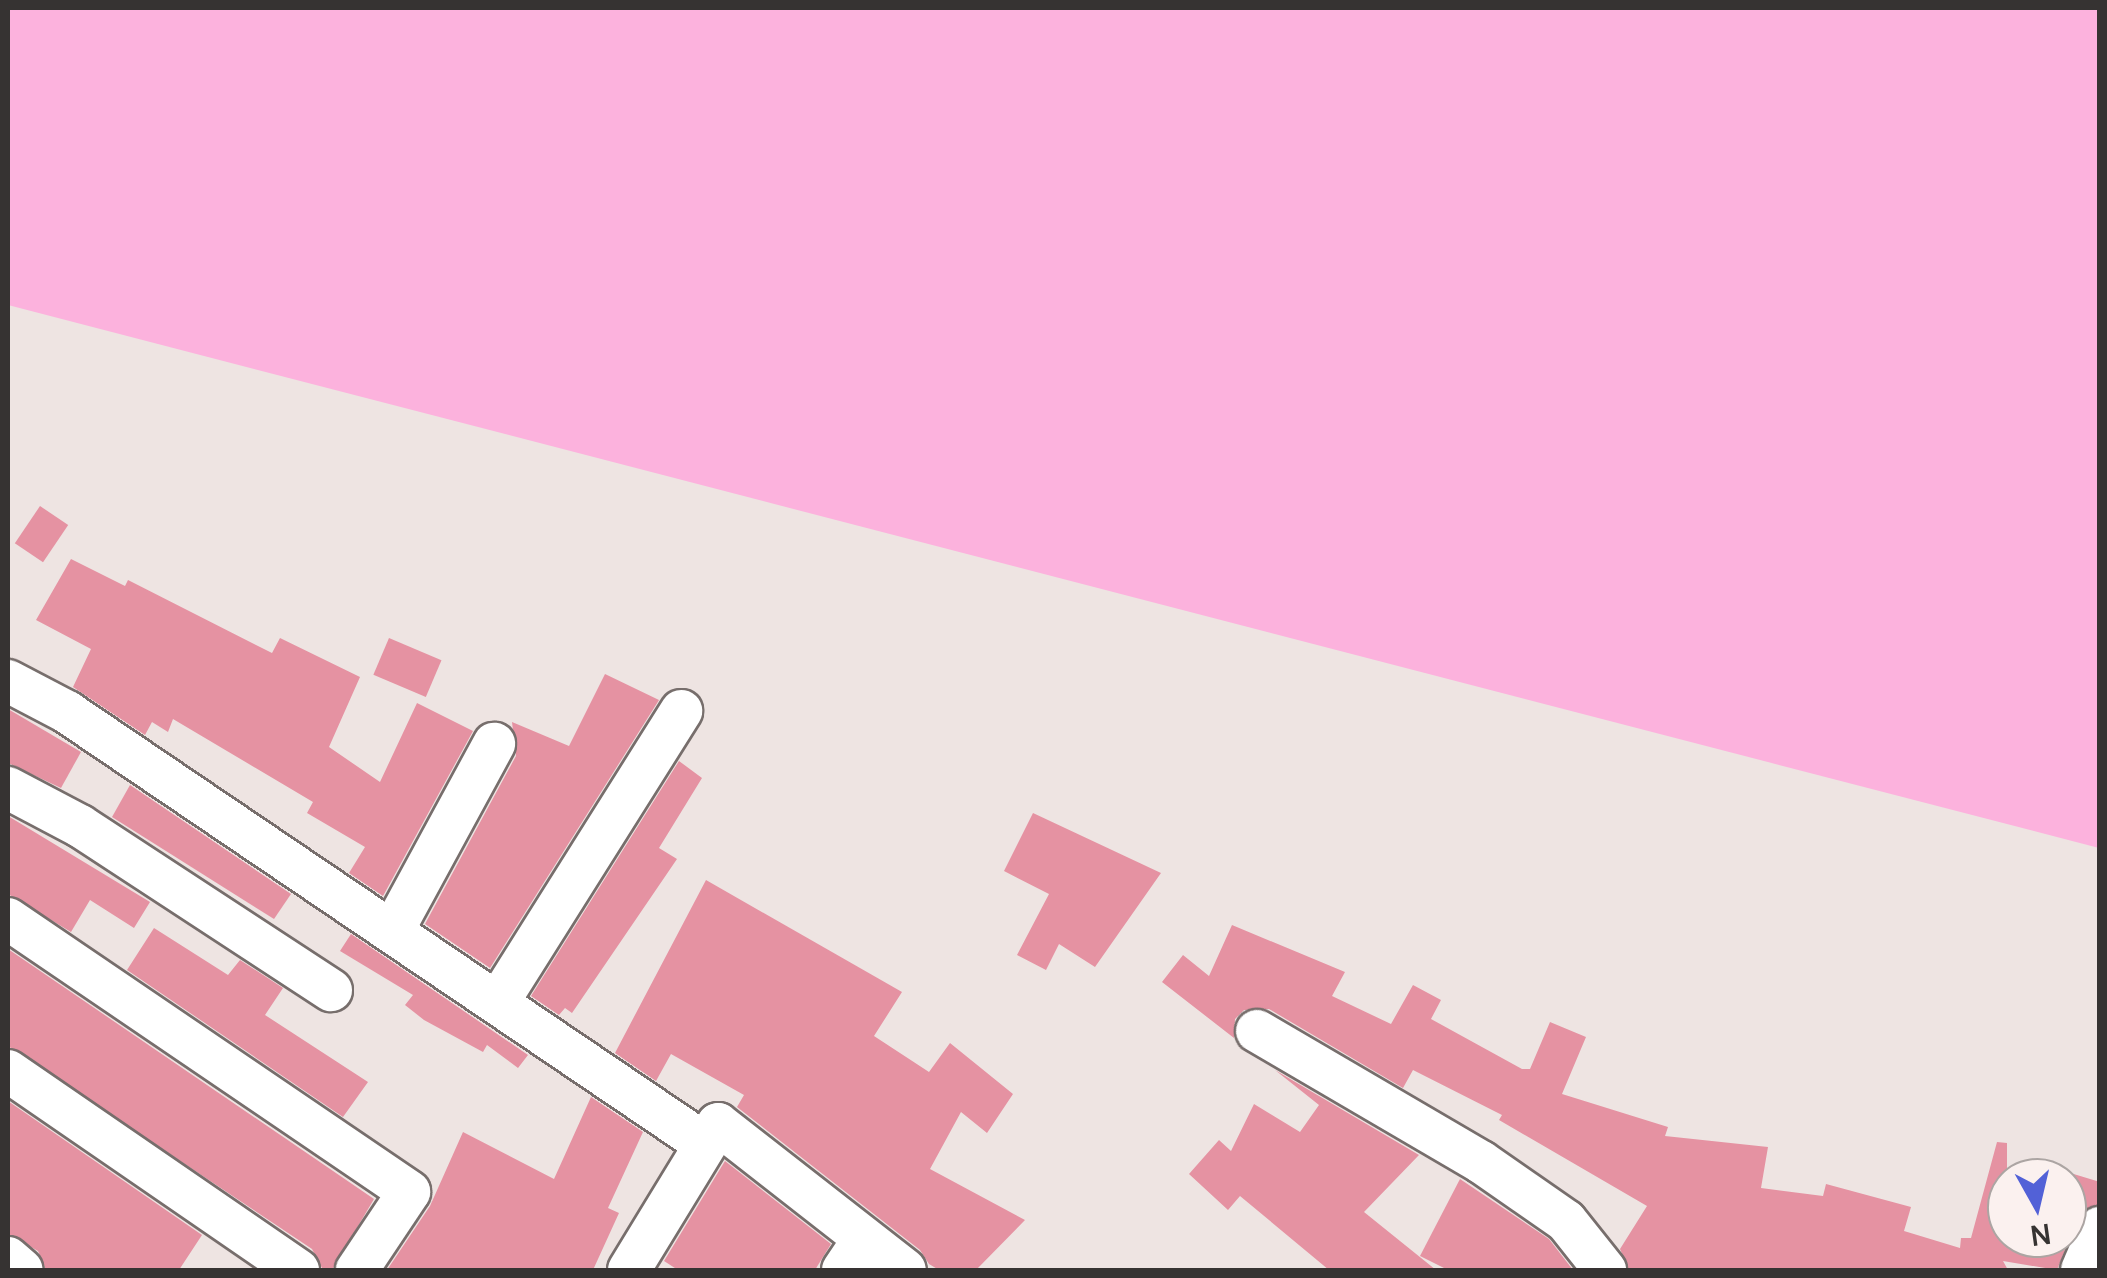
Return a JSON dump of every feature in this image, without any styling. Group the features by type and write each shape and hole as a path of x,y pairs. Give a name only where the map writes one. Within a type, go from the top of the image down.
{"street":[{"path":"8,681 68,712 705,1144"},
{"path":"498,1002 681,711"},
{"path":"393,930 494,744"},
{"path":"8,788 80,826 331,990"},
{"path":"8,919 410,1192 357,1270"},
{"path":"1257,1031 1482,1162 1566,1220 1605,1270"},
{"path":"8,1071 298,1270"},
{"path":"629,1270 718,1124 854,1254 905,1270"},
{"path":"2082,1270 2100,1228"},
{"path":"8,1258 22,1270"}],"shaded area":[{"path":"8,8 2099,8 2099,848 8,305"}],"building":[{"path":"40,506 68,525 43,562 15,543"},
{"path":"71,559 125,586 128,580 272,653 280,638 360,677 329,747 380,782 417,703 473,731 383,896 349,873 365,847 307,813 313,802 173,719 168,732 152,722 145,735 73,687 91,649 36,620"},
{"path":"389,638 441,660 426,697 373,675"},
{"path":"605,674 659,700 490,968 425,924 516,756 512,722 569,746"},
{"path":"8,709 81,752 61,788 8,763"},
{"path":"679,761 702,778 659,848 677,859 572,1013 565,1008 559,1015 531,996"},
{"path":"130,785 291,894 274,919 112,817"},
{"path":"1033,813 1161,873 1095,967 1059,944 1046,970 1017,955 1049,894 1004,871"},
{"path":"8,816 150,902 134,928 90,900 71,932 8,894"},
{"path":"706,880 902,992 874,1036 929,1072 950,1043 1013,1094 987,1133 961,1112 930,1169 1025,1220 976,1270 939,1270 929,1264 920,1250 737,1107 744,1095 671,1054 656,1081 615,1053"},
{"path":"1232,925 1345,972 1332,996 1391,1024 1413,985 1441,1000 1431,1019 1522,1069 1530,1069 1550,1022 1586,1037 1562,1094 1668,1127 1665,1136 1768,1147 1761,1188 1823,1196 1826,1184 1911,1207 1904,1231 1960,1248 1961,1238 1971,1238 1987,1179 1987,1258 2062,1258 2057,1270 2003,1261 2008,1270 1629,1270 1620,1249 1647,1206 1499,1120 1502,1115 1413,1070 1403,1088 1269,1009 1244,1010 1235,1019 1234,1038 1162,982 1183,955 1209,976"},
{"path":"154,928 228,975 240,960 283,988 265,1015 368,1082 343,1117 127,970"},
{"path":"351,934 528,1055 518,1068 487,1045 483,1052 424,1020 405,1005 413,995 340,951"},
{"path":"8,949 374,1199 332,1270 323,1270 312,1249 8,1046"},
{"path":"1275,1070 1419,1155 1364,1212 1436,1270 1329,1270 1240,1196 1228,1210 1189,1174 1219,1140 1231,1151 1254,1104 1300,1132 1319,1105"},
{"path":"591,1097 643,1132 608,1208 619,1213 593,1270 387,1270 430,1206 463,1132 554,1179"},
{"path":"8,1101 202,1235 179,1270 46,1270 38,1251 8,1234"},
{"path":"1997,1142 2007,1143 2007,1158 1993,1158"},
{"path":"725,1161 831,1244 815,1270 678,1270 664,1261"},
{"path":"2087,1178 2100,1182 2100,1203 2087,1211"},
{"path":"1460,1179 1549,1239 1573,1270 1448,1270 1420,1256"}]}
